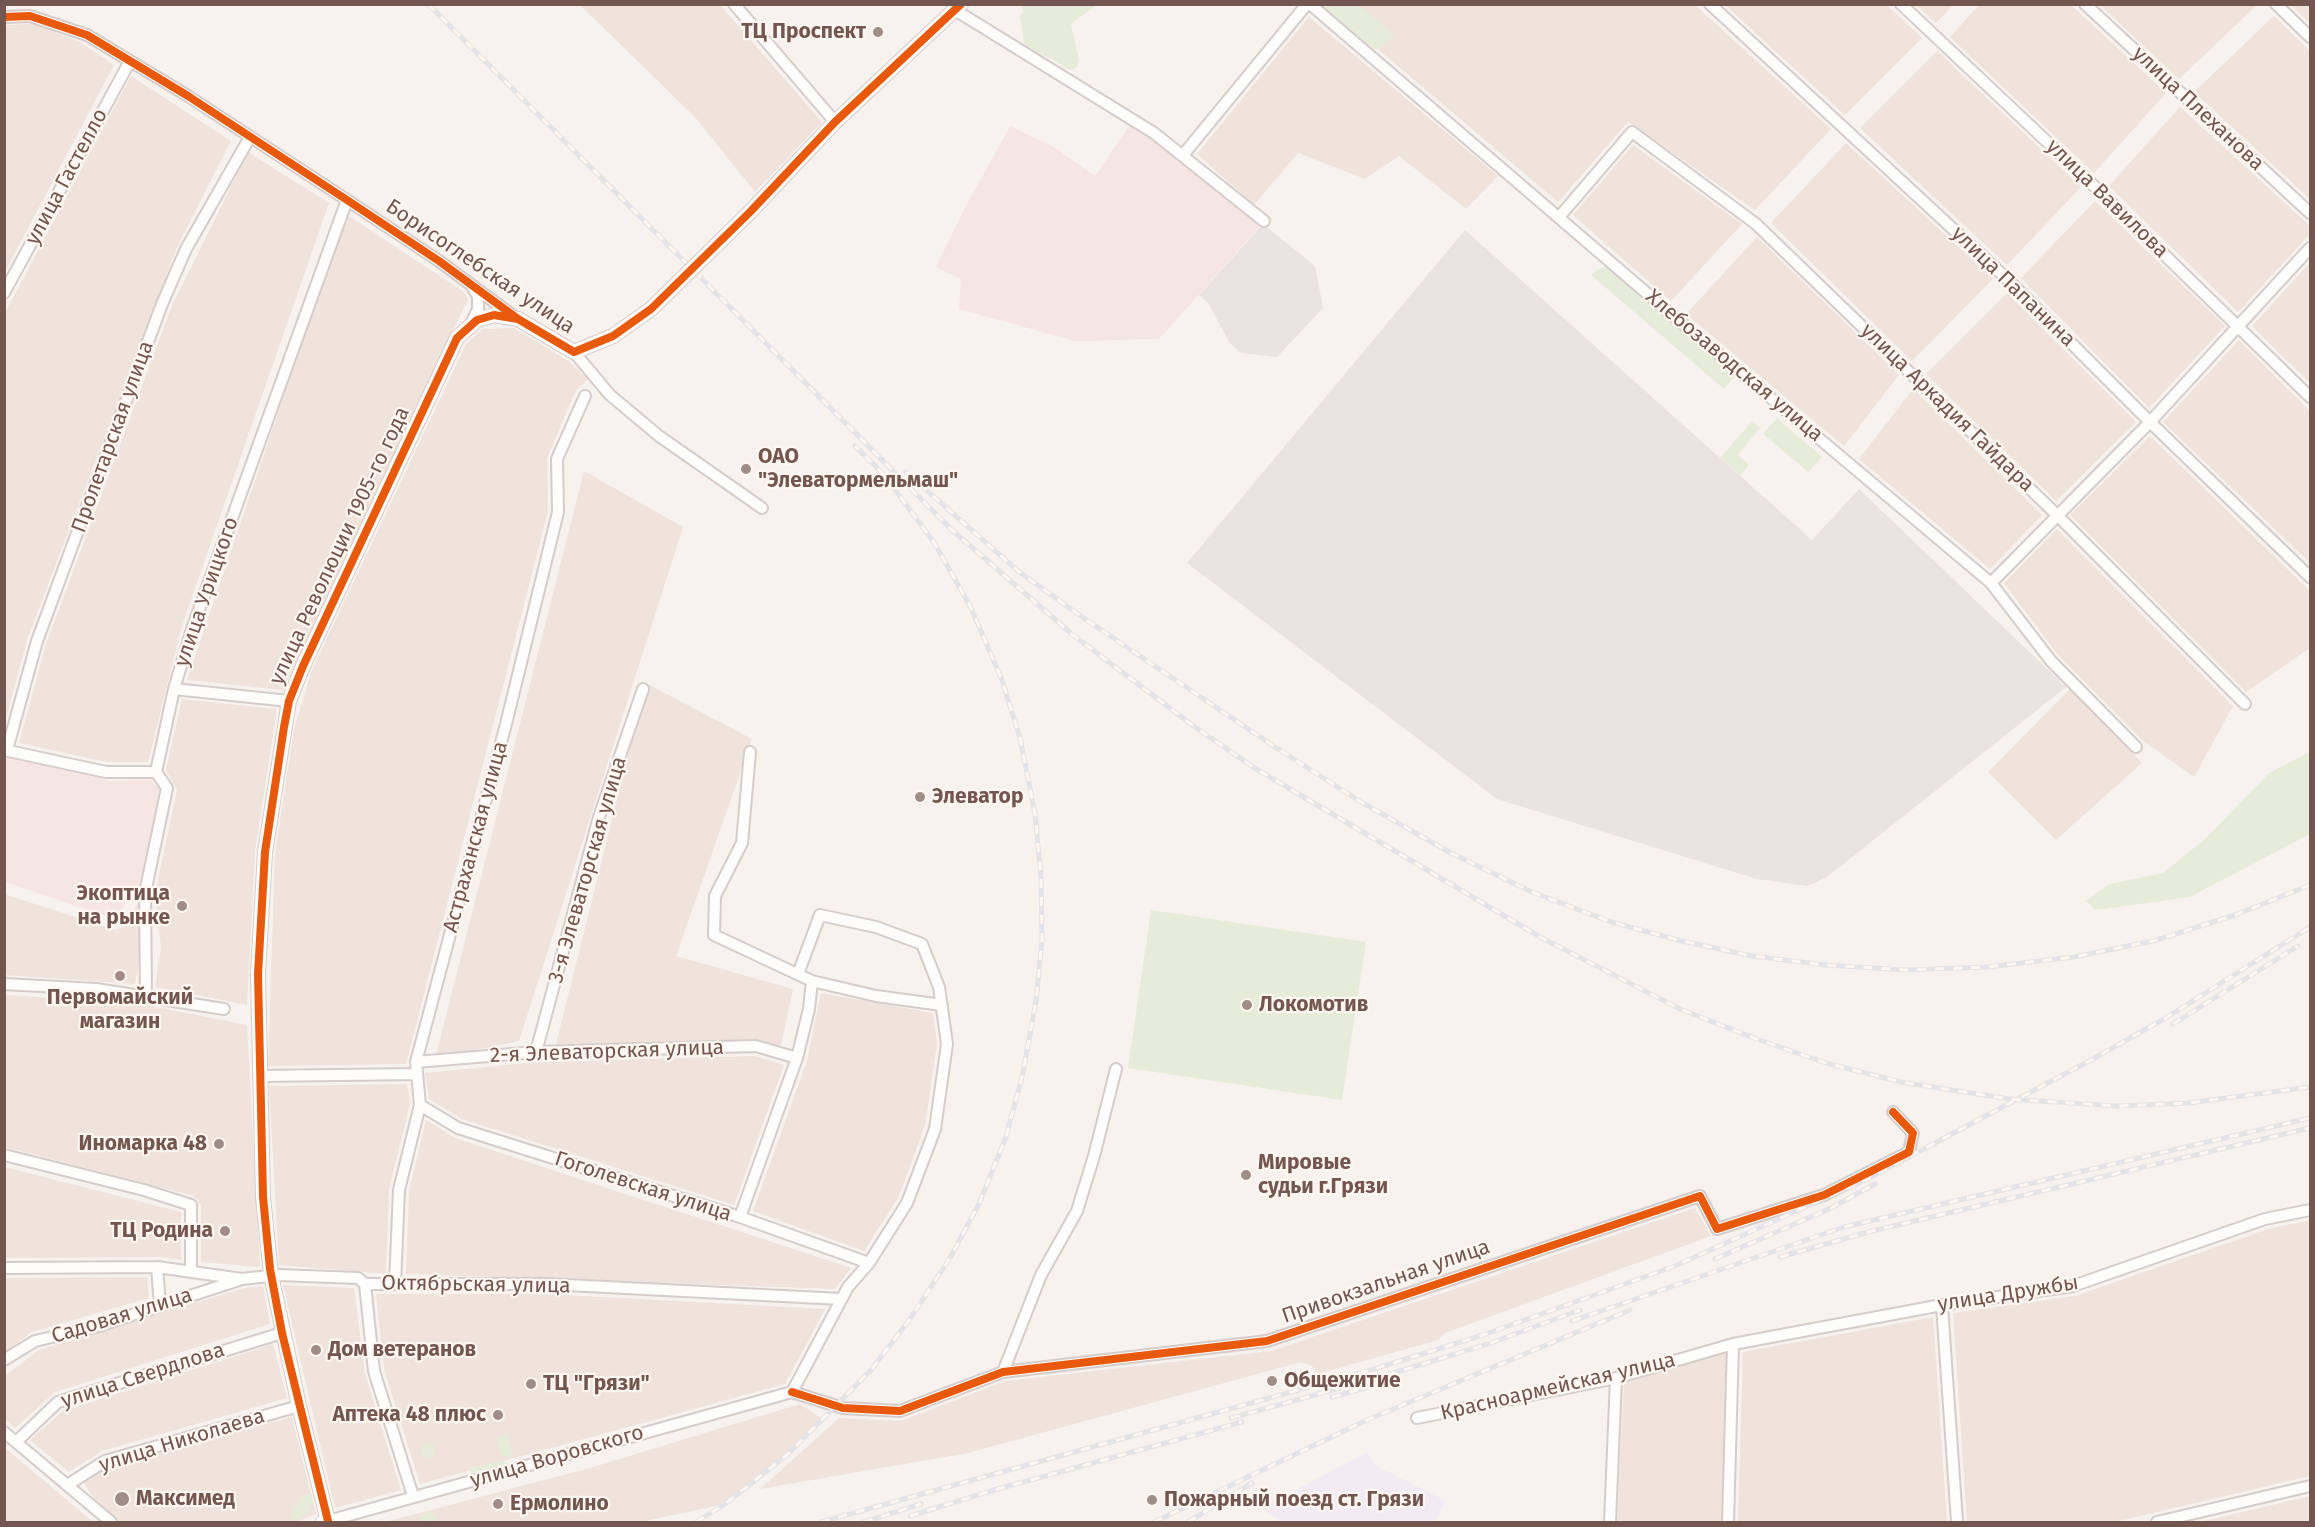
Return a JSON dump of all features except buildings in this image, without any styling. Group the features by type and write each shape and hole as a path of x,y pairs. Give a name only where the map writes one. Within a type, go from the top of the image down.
{"street":[{"path":"734,4 835,122"},
{"path":"1183,155 1309,4"},
{"name":"Хлебозаводская улица","path":"1309,4 1560,216 1671,314 1991,583 2051,661 2136,747"},
{"name":"улица Папанина","path":"1710,4 2007,279 2310,577"},
{"name":"улица Вавилова","path":"1901,4 2310,397"},
{"name":"улица Плеханова","path":"2085,4 2310,213"},
{"path":"2276,4 2310,37"},
{"path":"958,7 1148,129 1264,221"},
{"name":"Борисоглебская улица","path":"574,352 612,336 651,309 750,212 835,122 958,7"},
{"name":"Борисоглебская улица","path":"4,17 30,15 87,35 250,137 347,200 518,319 574,352 609,395 659,436 762,508"},
{"name":"улица Гастелло","path":"4,293 130,61"},
{"name":"улица Аркадия Гайдара","path":"1560,216 1632,132 1756,224 2056,514 2245,704"},
{"name":"Пролетарская улица","path":"6,750 37,641 162,304 186,249 250,137"},
{"name":"улица Урицкого","path":"156,772 174,689 195,618 347,200"},
{"path":"1991,583 2056,514 2150,422 2310,248"},
{"name":"улица Революции 1905-го года","path":"326,1522 282,1333 271,1275 262,1197 258,974 265,852 289,701 441,369 457,338 471,325 478,309 478,296 471,286"},
{"path":"471,325 494,315 518,319"},
{"name":"Астраханская улица","path":"395,1284 399,1190 420,1105 416,1068 506,724 558,512 557,459 585,396"},
{"path":"174,689 289,701"},
{"name":"3-я Элеваторская улица","path":"536,1052 599,817 643,689"},
{"path":"6,750 106,772 156,772 167,788 145,893 146,995"},
{"path":"750,752 742,843 714,896 714,935 812,981 876,996 942,1005"},
{"path":"792,1392 848,1287 868,1263 907,1203 935,1129 947,1044 939,987 921,944 876,927 820,915 798,974"},
{"path":"741,1217 797,1058 809,1009 812,981"},
{"path":"4,984 96,989 224,1009"},
{"name":"2-я Элеваторская улица","path":"259,1076 416,1068 536,1052 756,1046 797,1058"},
{"path":"1003,1372 1041,1275 1077,1211 1094,1156 1116,1069"},
{"name":"Гоголевская улица","path":"420,1105 458,1128 741,1217 868,1263"},
{"name":"Привокзальная улица","path":"792,1392 843,1408 900,1411 1003,1372 1267,1341 1700,1196 1717,1229 1824,1195 1909,1152 1913,1132 1893,1112"},
{"path":"4,1155 144,1190 191,1205 191,1271"},
{"name":"улица Дружбы","path":"1733,1344 1942,1305 2073,1286 2265,1219 2310,1210"},
{"path":"157,1267 160,1305"},
{"name":"Октябрьская улица","path":"4,1268 157,1267 242,1279 271,1275 358,1278 365,1284 547,1284 841,1299"},
{"name":"Садовая улица","path":"4,1360 36,1341 95,1327 242,1279"},
{"path":"365,1284 374,1371 413,1496"},
{"path":"1942,1305 1957,1522"},
{"name":"улица Свердлова","path":"16,1442 58,1402 282,1333"},
{"path":"1728,1522 1733,1344"},
{"name":"Красноармейская улица","path":"1417,1418 1616,1378 1733,1344"},
{"path":"1610,1522 1616,1378"},
{"name":"улица Воровского","path":"326,1522 792,1392"},
{"name":"улица Николаева","path":"69,1484 105,1461 299,1406"},
{"path":"4,1432 69,1484 111,1522"},
{"path":"2157,1522 2310,1486"}],"shaded area":[{"path":"580,5 720,5 822,122 755,192 695,117"},
{"path":"1326,5 1695,5 1831,129 1755,210 1628,122 1558,202"},
{"path":"1725,5 1887,5 1922,38 1845,115"},
{"path":"1916,5 1953,5 1936,23"},
{"path":"1979,5 2071,5 2166,93 2094,173 1950,37"},
{"path":"2100,5 2257,5 2179,79"},
{"path":"2291,5 2310,5 2310,23"},
{"path":"2274,16 2310,51 2310,199 2194,92"},
{"path":"1309,17 1498,176 1466,209 1399,156 1365,179 1298,153 1254,205 1197,154"},
{"path":"33,24 80,42 114,65 5,272 5,25"},
{"path":"1937,51 2081,187 2007,265 1860,128"},
{"path":"131,76 231,141 178,245 28,637 5,722 5,313"},
{"path":"2180,107 2310,226 2310,234 2238,312 2109,186"},
{"path":"1130,125 1175,153 1261,225 1159,339 1075,341 959,309 961,279 936,267 1010,126 1054,147 1095,176"},
{"path":"1846,143 1993,279 1912,361 1771,223"},
{"path":"1633,145 1742,224 1671,301 1573,215"},
{"path":"248,152 329,203 182,626 148,762 107,762 19,743 46,644 171,308"},
{"path":"2095,201 2225,326 2149,408 2021,278"},
{"path":"346,214 464,292 468,299 283,690 187,680"},
{"path":"1263,224 1315,266 1323,308 1277,357 1241,353 1229,342 1209,304 1199,295"},
{"path":"1465,230 1812,540 1859,489 2066,687 1827,877 1807,886 1757,879 1497,799 1187,563"},
{"path":"1757,237 1899,375 1844,446 1686,314"},
{"path":"2310,263 2310,383 2252,326"},
{"path":"2007,293 2136,422 2056,501 1926,374"},
{"path":"514,328 567,360 588,379 576,390 547,458 548,511 406,1064 268,1066 275,853 294,729 312,670 466,344 482,329"},
{"path":"2239,340 2310,411 2310,563 2163,422"},
{"path":"1913,389 2042,515 1990,569 1859,459"},
{"path":"2150,436 2310,591 2310,648 2246,692 2070,515"},
{"path":"584,471 683,527 519,1041 435,1059"},
{"path":"2057,529 2233,706 2194,777 2142,740 2058,655 2004,583"},
{"path":"646,683 752,739 676,956 793,989 781,1045 556,1044"},
{"path":"2070,689 2142,763 2056,840 1988,772"},
{"path":"182,699 277,709 255,851 247,1005 155,987 161,947 155,894 177,790 166,770"},
{"path":"4,754 111,781 150,779 163,793 156,835 138,891 132,890 117,920 5,882"},
{"path":"4,894 116,930 125,926 137,904 142,945 135,984 5,975"},
{"path":"821,993 933,1013 937,1044 925,1126 898,1198 864,1251 753,1211 807,1061"},
{"path":"5,995 142,1004 247,1025 260,1267 201,1262 201,1205 194,1196 5,1147"},
{"path":"755,1056 784,1065 734,1205 462,1119 429,1099 425,1073 537,1062"},
{"path":"407,1084 410,1104 389,1189 386,1274 279,1265 269,1086"},
{"path":"426,1120 455,1138 851,1268 835,1289 406,1274 409,1191"},
{"path":"5,1167 181,1212 181,1260 158,1257 5,1258"},
{"path":"1695,1208 1711,1236 1445,1333 1438,1340 1318,1374 1312,1366 1301,1362 968,1453 760,1489 839,1418 901,1421 1005,1381 1271,1351"},
{"path":"2310,1220 2310,1476 2115,1522 1967,1522 1953,1313 2075,1296 2268,1229"},
{"path":"147,1277 149,1298 32,1332 5,1352 5,1278"},
{"path":"283,1285 354,1288 365,1374 401,1490 335,1508"},
{"path":"263,1286 270,1324 55,1392 15,1428 5,1419 5,1376 39,1350 244,1288"},
{"path":"376,1294 547,1294 825,1309 785,1384 420,1484 384,1369"},
{"path":"1933,1317 1947,1522 1738,1522 1743,1352"},
{"path":"273,1344 287,1398 102,1451 69,1472 30,1440 63,1411"},
{"path":"1729,1348 1724,1522 1617,1522 1624,1384"},
{"path":"800,1404 821,1418 782,1456 721,1505 640,1522 385,1522 590,1468"},
{"path":"292,1417 316,1514 299,1521 119,1522 100,1508 82,1480 108,1465"},
{"path":"5,1448 93,1522 5,1522"},
{"path":"1367,1452 1375,1465 1446,1501 1435,1522 1282,1522 1261,1508"},
{"path":"2310,1496 2310,1522 2200,1522"}],"green space":[{"path":"1023,5 1097,5 1071,24 1079,61 1076,68 1069,70 1052,59 1029,49 1024,43 1020,16 1023,12"},
{"path":"1320,5 1359,5 1394,35 1381,48 1374,49"},
{"path":"1608,267 1734,377 1724,389 1591,275 1598,269"},
{"path":"1777,418 1822,457 1808,472 1763,434"},
{"path":"1752,421 1760,428 1738,455 1749,465 1740,475 1720,458"},
{"path":"2310,752 2310,834 2190,897 2096,910 2086,901 2109,884 2163,873 2205,839 2269,773"},
{"name":"Локомотив","path":"1151,910 1366,942 1342,1100 1128,1068"},
{"path":"507,1433 513,1454 510,1458 501,1455 497,1438"},
{"path":"425,1444 431,1444 435,1451 431,1458 425,1458 421,1454 421,1448"},
{"path":"502,1461 508,1464 471,1473 470,1468"},
{"path":"312,1494 309,1512 295,1520 291,1514 302,1496"},
{"path":"428,1512 434,1514 437,1522 419,1522 422,1514"}],"railway":[{"path":"428,4 952,530 1073,635 1195,727 1253,767 1542,938 1680,1009 1826,1063 1901,1082 2009,1099 2117,1106 2188,1103 2310,1087"},
{"path":"696,1522 725,1504 787,1455 871,1370 910,1319 950,1258 979,1204 1006,1137 1023,1073 1036,1001 1042,941 1041,876 1035,814 1020,738 1002,680 971,608 935,544 885,476 855,446"},
{"path":"906,472 1018,571 1272,745 1361,802 1451,853 1532,892 1611,922 1682,941 1752,956 1825,965 1906,970 1987,967 2074,957 2157,940 2238,914 2310,885"},
{"path":"821,1522 1374,1369 1483,1335 1675,1266 1869,1178 2091,1060 2164,1019 2310,927"},
{"path":"2173,1024 2298,946"},
{"path":"1572,1321 1844,1227 2310,1118"},
{"path":"1780,1257 1872,1231 2310,1128"},
{"path":"1715,1259 1831,1208 1875,1184"},
{"path":"1387,1375 1488,1344 1580,1310"},
{"path":"1154,1522 1367,1420 1630,1310"},
{"path":"1332,1397 1398,1379"},
{"path":"1231,1418 1340,1388"},
{"path":"910,1516 994,1490 1242,1422"},
{"path":"1188,1522 1252,1483"},
{"path":"864,1522 921,1504"}],"cycle path":[{"path":"4,17 30,16 87,35 188,96 439,261 518,319 574,352 613,336 651,309 750,212 835,122 961,4"},
{"path":"328,1521 282,1333 270,1269 263,1197 258,974 265,852 284,727 289,701 303,666 457,338 477,320 494,315 518,319"},
{"path":"792,1392 843,1408 900,1411 1003,1372 1267,1341 1700,1196 1717,1229 1824,1195 1909,1152 1913,1133 1893,1112"}],"place":[{"name":"ТЦ Проспект","path":"878,32"},
{"name":"ОАО \"Элеватормельмаш\"","path":"746,469"},
{"name":"Элеватор","path":"920,797"},
{"name":"Экоптица на рынке","path":"182,906"},
{"name":"Первомайский магазин","path":"120,976"},
{"name":"Локомотив","path":"1247,1005"},
{"name":"Иномарка 48","path":"219,1144"},
{"name":"Мировые судьи г.Грязи","path":"1246,1175"},
{"name":"ТЦ Родина","path":"225,1231"},
{"name":"Дом ветеранов","path":"316,1350"},
{"name":"Общежитие","path":"1272,1381"},
{"name":"ТЦ \"Грязи\"","path":"531,1384"},
{"name":"Аптека 48 плюс","path":"498,1415"},
{"name":"Максимед","path":"122,1499"},
{"name":"Пожарный поезд ст. Грязи","path":"1152,1500"},
{"name":"Ермолино","path":"498,1504"}]}
